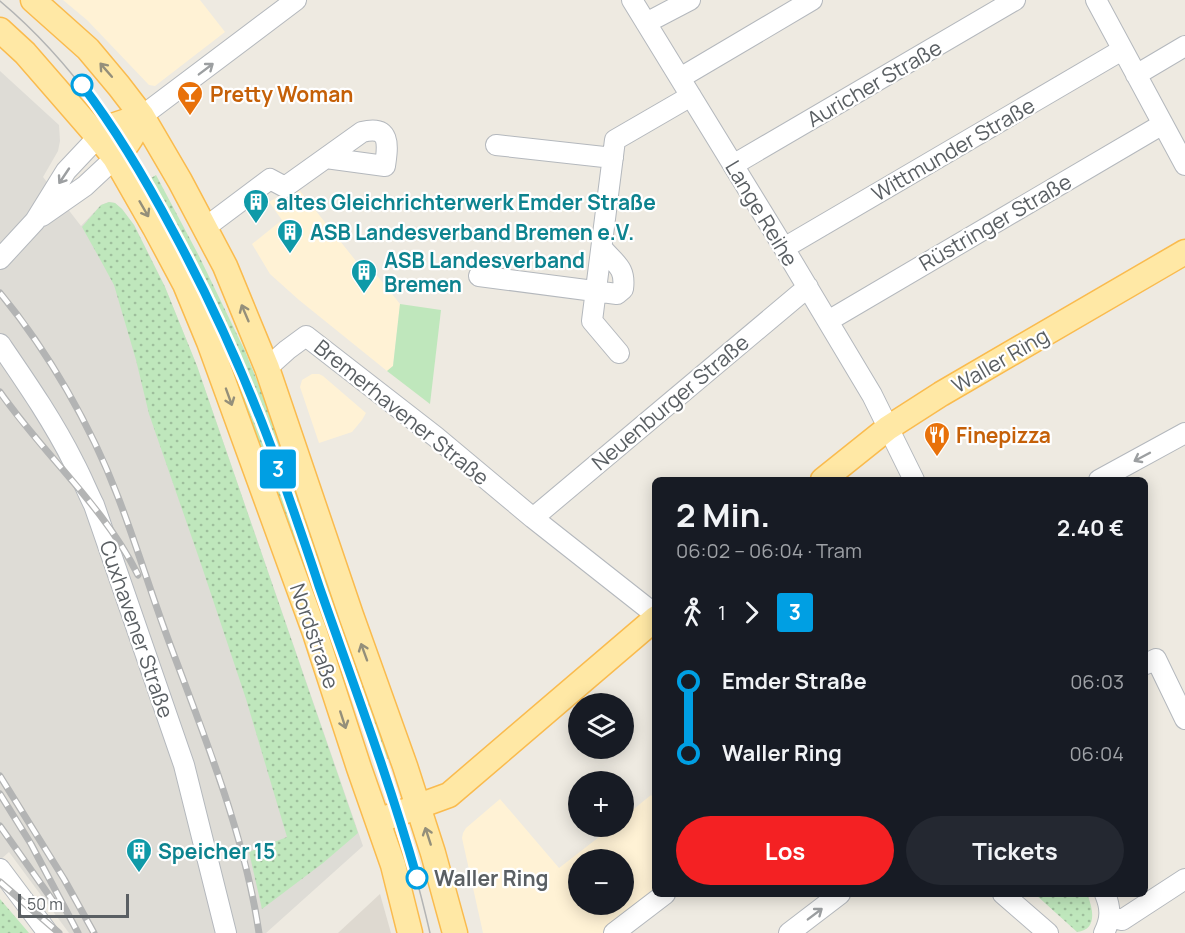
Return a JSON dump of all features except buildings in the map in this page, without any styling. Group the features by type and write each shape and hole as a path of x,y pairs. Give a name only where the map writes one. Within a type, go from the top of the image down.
{"main road":[{"path":"33,0 88,49 142,116 206,227 225,266 267,368"},
{"path":"0,30 25,53 115,159 126,148 142,116"},
{"path":"98,137 112,126 142,116"},
{"name":"Nordstraße","path":"115,159 185,284 209,342 315,633 393,865 410,933"},
{"name":"Waller Ring","path":"827,477 888,428 941,394 1185,252"},
{"name":"Nordstraße","path":"267,368 405,766 433,853 455,933"},
{"path":"378,821 449,795 652,619"}],"street":[{"path":"142,116 296,0"},
{"name":"Lange Reihe","path":"632,0 872,395 912,477"},
{"path":"646,23 690,0"},
{"path":"680,78 812,0"},
{"name":"Auricher Straße","path":"734,165 1015,0"},
{"path":"1096,0 1185,165"},
{"path":"1136,75 1185,46"},
{"name":"Wittmunder Straße","path":"784,248 1122,50"},
{"path":"619,353 592,321 615,140 691,96"},
{"name":"Rüstringer Straße","path":"828,321 1163,124"},
{"path":"0,259 35,221 66,171 98,137"},
{"path":"496,145 613,158"},
{"path":"206,227 270,179 285,187 326,158"},
{"path":"35,221 85,186 115,159"},
{"path":"479,276 617,294 623,289 625,277 622,270 602,248"},
{"name":"Neuenburger Straße","path":"533,518 808,287"},
{"name":"Bremerhavener Straße","path":"267,368 306,336 436,437 652,613"},
{"name":"Cuxhavener Straße","path":"0,344 35,395 61,439 94,505 184,765 226,933"},
{"path":"1104,477 1185,433"},
{"path":"1151,661 1185,719"},
{"path":"0,869 48,933"},
{"path":"1106,897 1112,923 1185,879"},
{"path":"614,933 661,897"},
{"path":"789,933 836,897"},
{"path":"1006,897 1048,933"}],"shaded area":[{"path":"63,0 200,0 225,32 155,86 149,85 87,20"},
{"path":"0,71 59,125 58,151 43,177 81,226 101,205 109,202 115,203 122,209 134,225 165,287 197,366 363,846 266,933 69,933 9,852 0,860"},
{"path":"296,186 364,271 375,273 400,304 393,366 387,371 270,274 252,244 282,220 269,202"},
{"path":"312,374 323,376 366,413 352,432 319,443 300,387 302,380"},
{"path":"651,795 652,897 674,897 628,933 483,933 462,838 466,828 500,799 559,868 568,861 568,915 634,915 634,849 584,849 599,837 634,837 634,809"},
{"path":"380,894 391,933 338,933"}],"green space":[{"path":"156,175 199,256 245,351 269,410 389,758 377,763 324,606 318,607 216,325 143,183"},
{"path":"109,202 115,203 122,209 134,225 165,287 197,366 358,833 262,909 249,852 287,837 246,699 149,414 114,285 82,227 101,205"},
{"path":"400,304 441,310 430,404 387,371 393,366"},
{"path":"1038,897 1088,897 1092,912 1091,923 1084,930 1077,932"},
{"path":"0,899 29,933 0,933"}],"tram line":[{"path":"0,1 52,51 97,106 155,197 200,282 225,336 271,447 368,724 408,848 430,933"},
{"name":"3","path":"82,85 112,126 147,182 189,260 236,361 271,449 385,772 417,878"}],"railway":[{"path":"0,293 35,339 67,390 95,443 118,497 234,824 253,897 259,933"},
{"path":"0,392 91,503 124,550 138,575"},
{"path":"0,776 64,879 94,933"},
{"path":"0,794 31,844 78,933"},
{"path":"0,826 53,901"},
{"path":"0,882 59,933"}],"place":[{"name":"Pretty Woman","path":"190,117"},
{"name":"altes Gleichrichterwerk Emder Straße","path":"256,225"},
{"name":"ASB Landesverband Bremen e.V.","path":"290,255"},
{"name":"ASB Landesverband Bremen","path":"364,295"},
{"name":"Finepizza","path":"937,458"},
{"name":"Speicher 15","path":"139,874"},
{"name":"Waller Ring","path":"417,878"}]}
